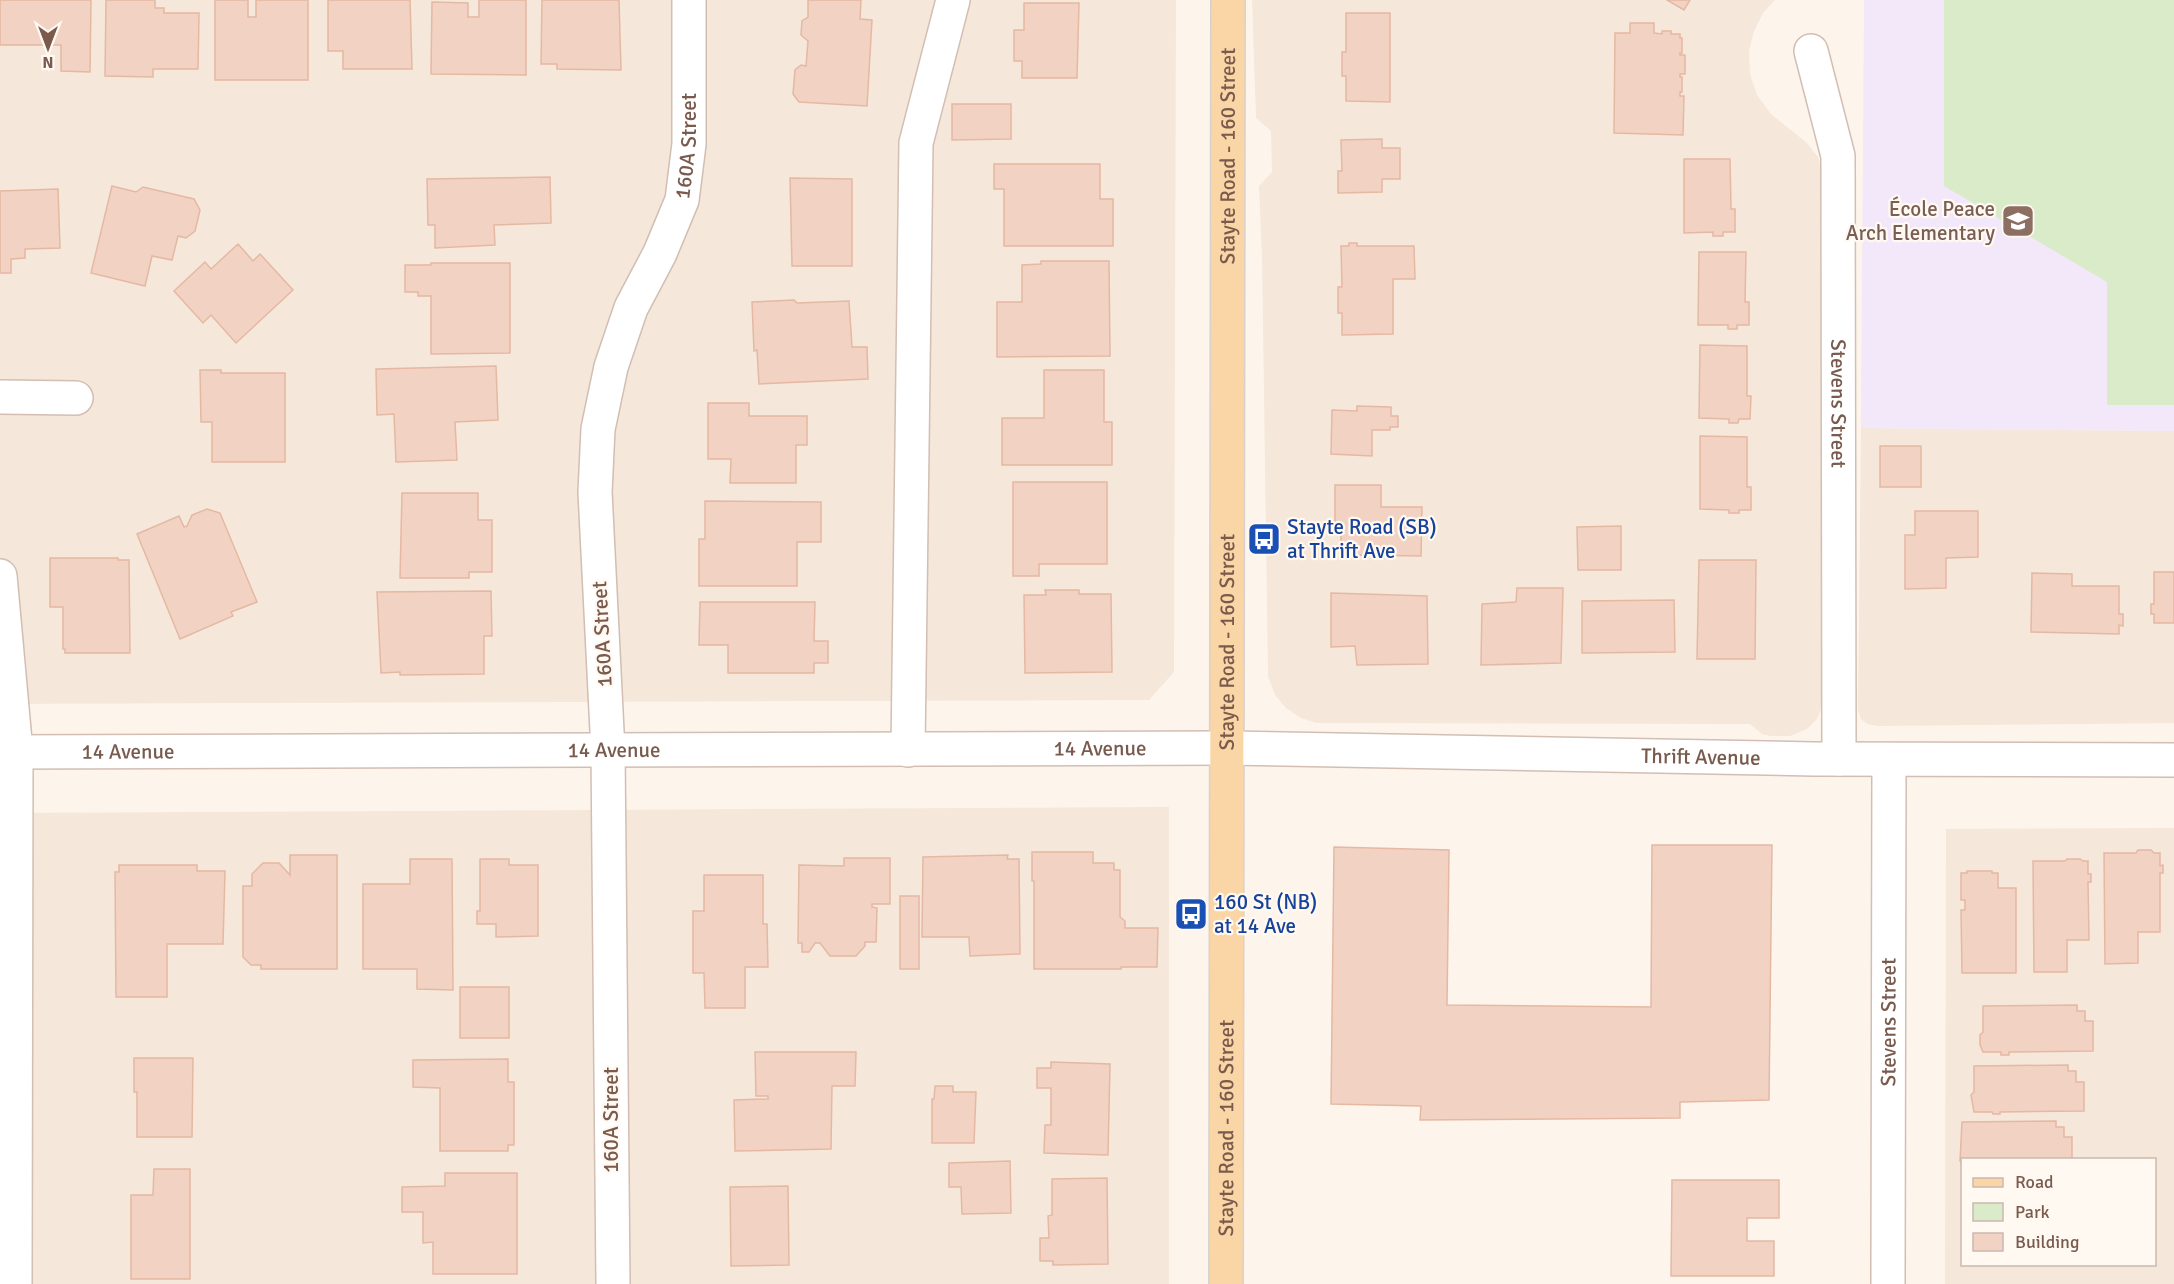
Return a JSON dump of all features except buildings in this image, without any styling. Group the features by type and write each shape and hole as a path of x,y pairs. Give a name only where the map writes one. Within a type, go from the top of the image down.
{"main road":[{"name":"Stayte Road - 160 Street","path":"1226,1284 1228,0"}],"street":[{"name":"160A Street","path":"612,1284 608,751 594,492 598,429 611,367 632,309 660,253 682,200 689,144 689,0"},
{"path":"908,750 916,143 953,0"},
{"name":"Stevens Street","path":"1811,51 1838,156 1839,759"},
{"path":"0,397 76,398"},
{"path":"0,576 8,752 15,1284"},
{"name":"14 Avenue","path":"8,752 1227,748"},
{"name":"Thrift Avenue","path":"1227,748 1889,760 2174,760"},
{"name":"Stevens Street","path":"1888,1284 1889,760"}],"shaded area":[{"path":"0,0 1176,0 1174,672 1149,700 0,704"},
{"path":"1252,0 1775,0 1763,13 1754,31 1749,51 1750,74 1757,95 1771,114 1807,143 1818,157 1823,171 1823,704 1817,719 1807,729 1790,736 1770,736 1762,734 1750,724 1316,723 1301,718 1286,708 1275,695 1268,676 1259,186 1272,172 1271,131 1256,118"},
{"name":"École Peace Arch Elementary","path":"1864,0 2174,0 2174,431 1861,428"},
{"path":"1861,428 2174,431 2174,723 1878,726 1867,724 1861,719 1858,710"},
{"path":"1169,807 1169,1284 0,1284 0,813"},
{"path":"2174,828 2174,1284 1945,1284 1946,829"}],"green space":[{"path":"1944,0 2174,0 2174,405 2107,405 2107,282 1944,186"}],"place":[{"name":"École Peace Arch Elementary","path":"2018,221"},
{"name":"Stayte Road (SB) at Thrift Ave","path":"1264,539"},
{"name":"160 St (NB) at 14 Ave","path":"1191,914"}]}
